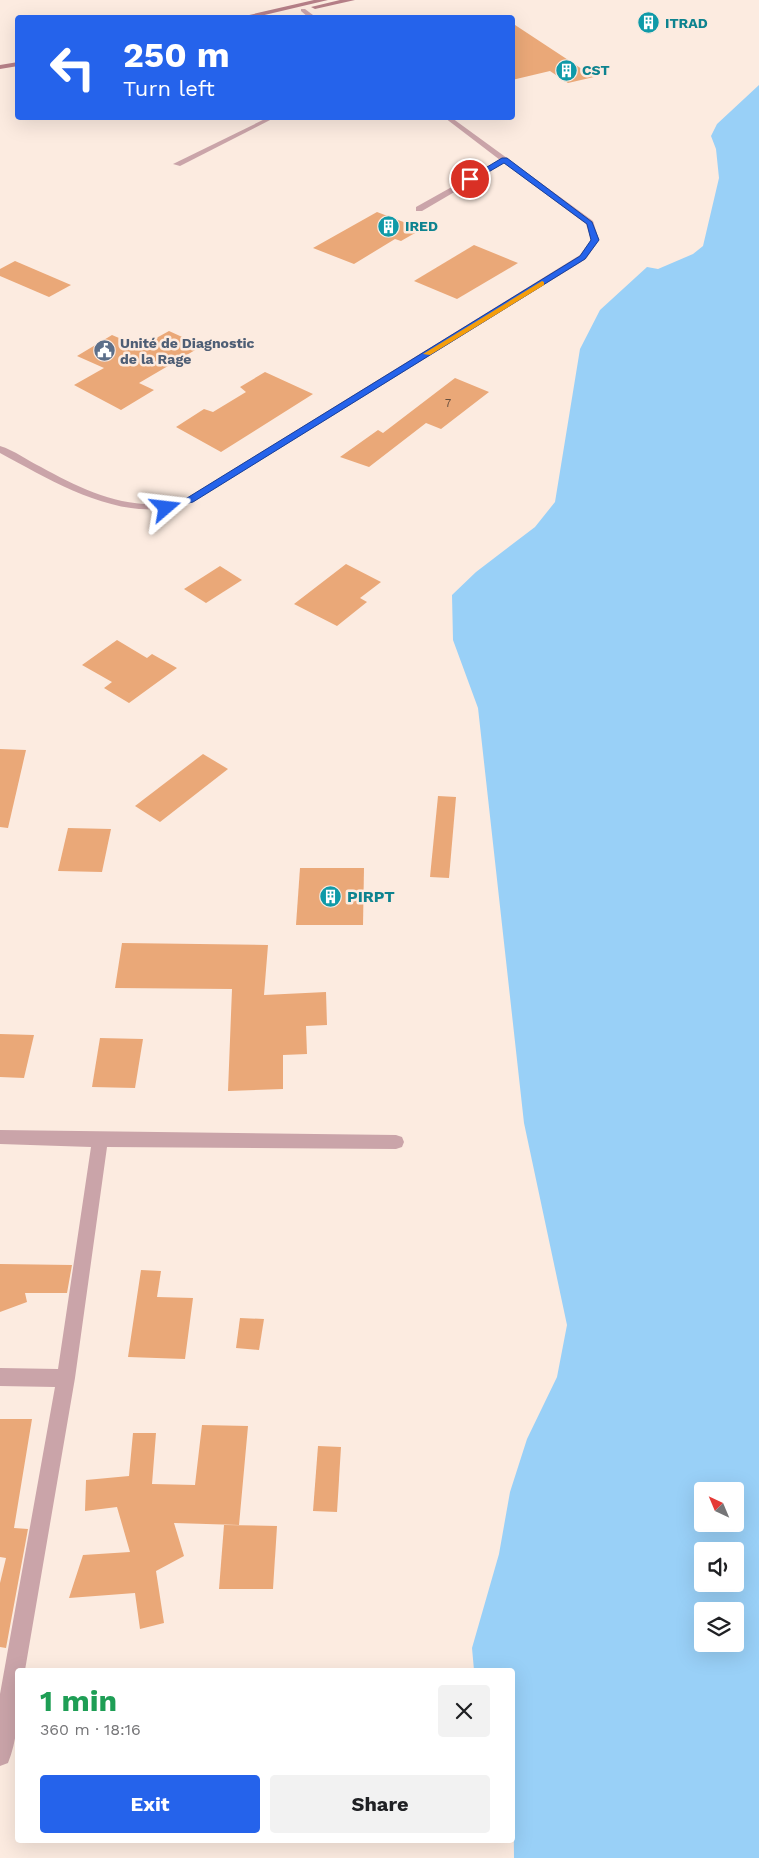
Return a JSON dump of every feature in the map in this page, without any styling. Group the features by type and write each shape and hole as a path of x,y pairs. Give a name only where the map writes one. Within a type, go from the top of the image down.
{"main road":[{"path":"253,15 324,0"},
{"path":"282,15 339,1 351,0"},
{"path":"0,67 15,67"},
{"path":"0,73 15,67"}],"street":[{"path":"0,1137 100,1140 396,1142"},
{"path":"15,1668 66,1378 100,1140"},
{"path":"0,1377 66,1378"},
{"path":"0,1755 15,1669"}],"lane":[{"path":"304,10 310,15"},
{"path":"177,164 267,120"},
{"path":"0,449 88,495 140,507 166,508 190,500 583,258 595,240 590,223 451,120"},
{"path":"419,209 504,160"}],"water":[{"path":"759,85 759,1858 514,1858 515,1668 474,1668 472,1648 499,1554 510,1492 527,1439 557,1377 567,1325 524,1123 478,708 453,640 452,595 476,572 535,527 555,502 580,349 600,310 647,267 658,269 693,254 703,246 719,178 716,149 711,136 717,124"}],"building":[{"name":"CST","path":"515,25 594,77 568,83 550,71 515,79"},
{"path":"377,212 422,229 401,241 395,239 354,264 313,248"},
{"path":"474,245 518,263 457,299 414,281"},
{"path":"15,261 71,285 49,297 0,276 0,269"},
{"path":"169,331 202,346 139,383 154,390 121,410 74,385 104,368 77,356 112,335 140,347"},
{"path":"265,372 313,394 221,452 176,427 204,409 213,412 246,392 240,387"},
{"path":"455,378 489,392 441,429 426,423 369,467 340,457 378,430 383,433"},
{"path":"346,564 381,582 360,598 367,602 337,626 294,604"},
{"path":"220,566 242,580 206,603 184,589"},
{"path":"117,640 147,658 152,654 177,668 129,703 104,688 112,682 82,665"},
{"path":"0,749 26,750 8,828 0,827"},
{"path":"203,754 228,769 160,822 135,806"},
{"path":"438,796 456,797 449,878 430,877"},
{"path":"68,828 111,829 102,872 58,871"},
{"name":"PIRPT","path":"300,868 364,868 363,925 296,925"},
{"path":"122,943 268,945 264,995 326,992 327,1025 306,1026 307,1054 283,1055 283,1089 228,1091 232,989 115,988"},
{"path":"0,1034 34,1035 24,1078 0,1077"},
{"path":"100,1038 143,1039 135,1088 92,1087"},
{"path":"0,1264 72,1265 67,1293 25,1293 27,1302 0,1312"},
{"path":"141,1270 161,1271 157,1297 193,1298 185,1359 128,1357"},
{"path":"240,1318 264,1319 259,1350 236,1348"},
{"path":"0,1419 32,1419 14,1528 28,1529 6,1648 0,1647 0,1583 6,1558 0,1557"},
{"path":"202,1425 248,1426 239,1525 174,1523 184,1556 156,1571 164,1623 140,1629 135,1593 69,1598 83,1555 130,1552 117,1507 85,1511 86,1480 129,1476 133,1433 156,1433 152,1484 195,1485"},
{"path":"318,1446 341,1447 337,1512 313,1511"},
{"path":"224,1525 277,1526 273,1589 219,1589"}],"slow traffic":[{"path":"427,354 542,283"}],"place":[{"name":"ITRAD","path":"649,23"},
{"name":"CST","path":"566,70"},
{"name":"IRED","path":"389,226"},
{"name":"Unité de Diagnostic de la Rage","path":"104,351"},
{"name":"PIRPT","path":"331,896"}],"route":[{"path":"166,508 190,500 583,258 595,240 590,223 504,160 470,179"}]}
